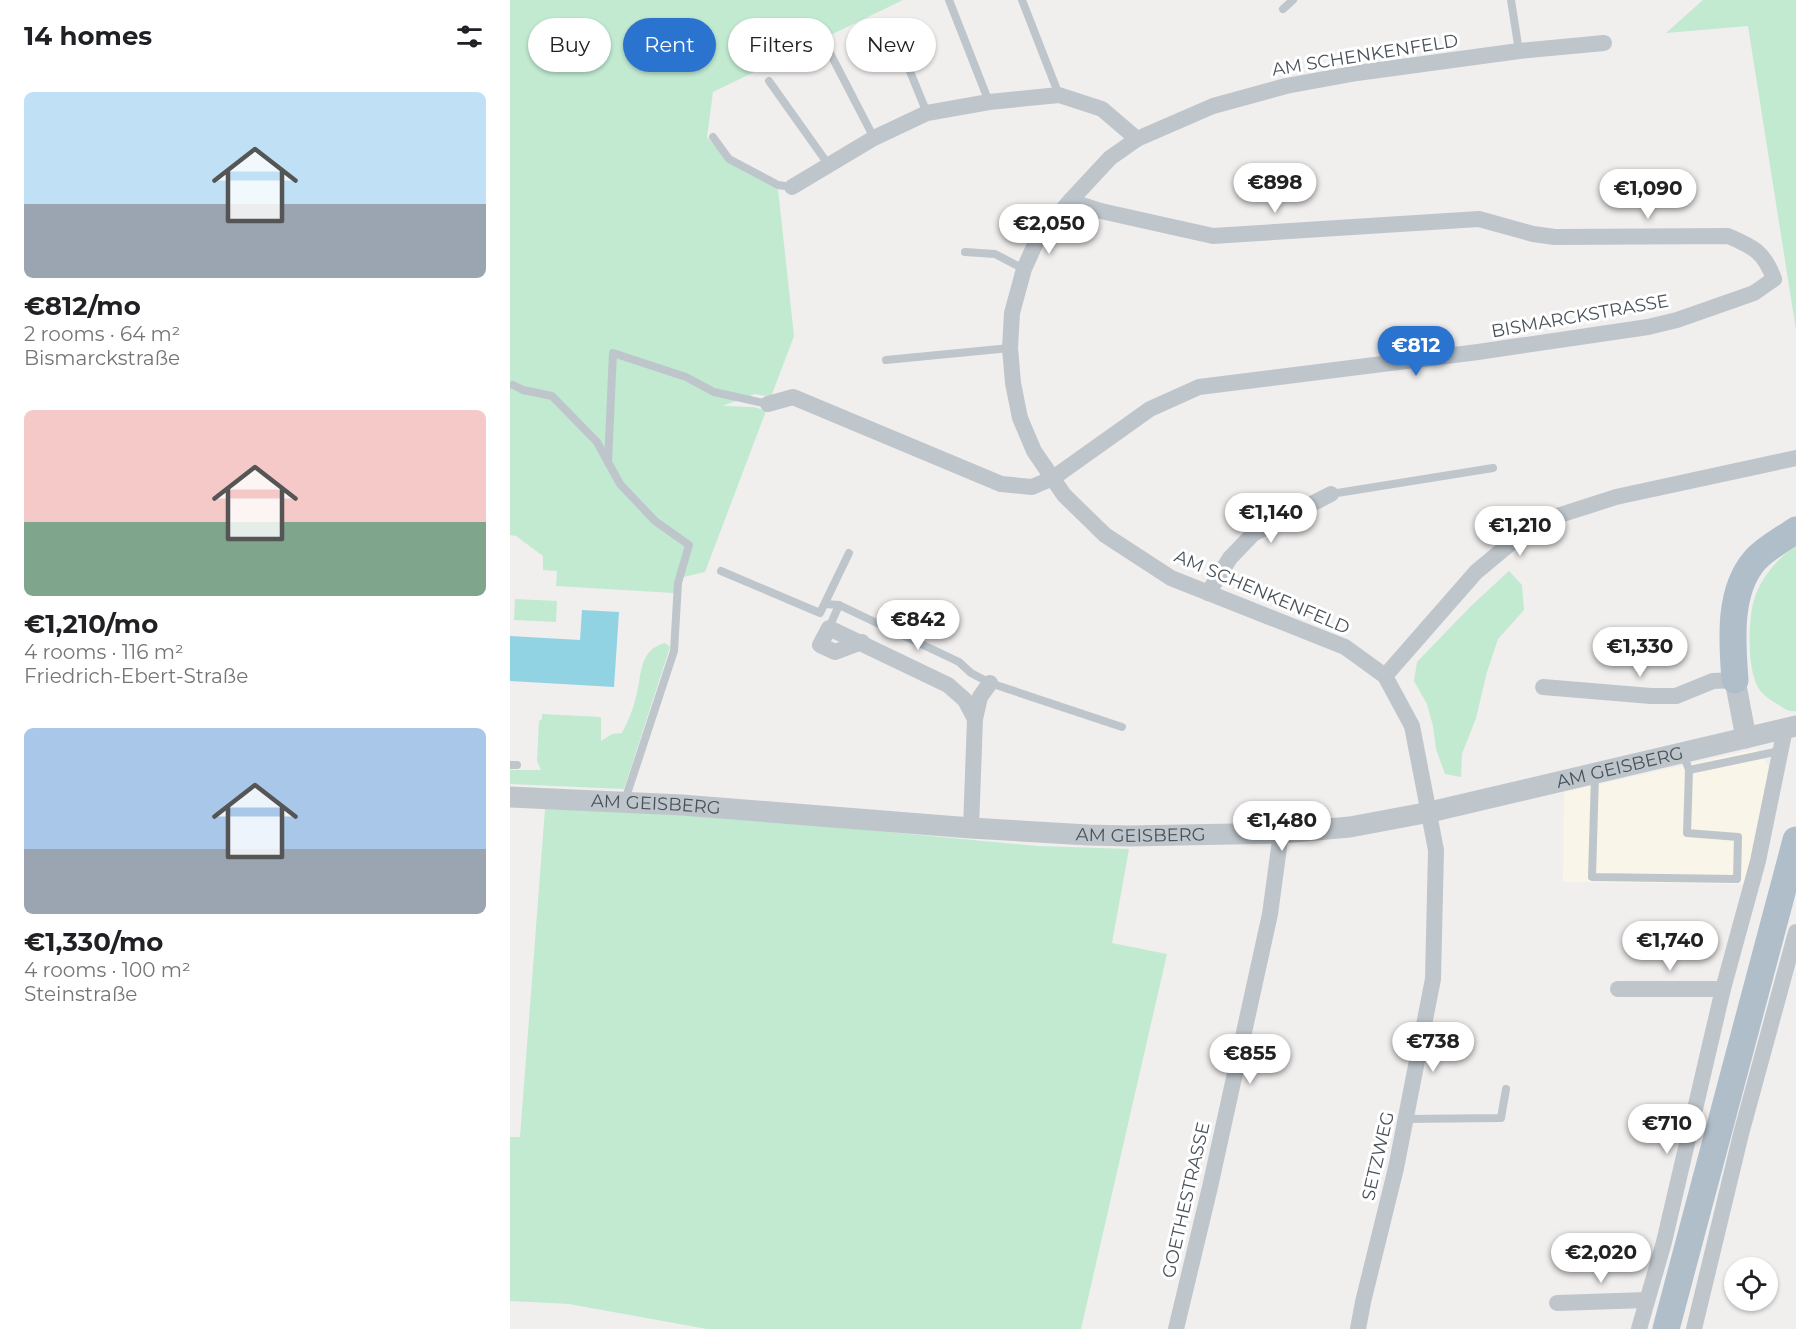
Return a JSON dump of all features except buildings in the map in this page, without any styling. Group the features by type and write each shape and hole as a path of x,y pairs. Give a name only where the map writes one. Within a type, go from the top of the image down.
{"main road":[{"path":"1735,680 1733,632 1740,581 1756,559 1790,537"},
{"path":"1666,1329 1796,840"}],"street":[{"name":"AM SCHENKENFELD","path":"1430,812 1412,726 1386,676 1345,647 1171,578 1105,535 1064,495 1034,451 1020,418 1013,383 1010,348 1012,313 1024,269 1037,240 1110,158 1137,140 1213,106 1286,86 1357,73 1604,42"},
{"path":"792,187 874,138 927,114 989,102 1059,95 1102,109 1137,140"},
{"name":"BISMARCKSTRASSE","path":"768,404 793,397 1001,484 1032,488 1053,478 1150,409 1199,387 1478,352 1648,327 1677,320 1754,293 1774,279 1768,262 1754,247 1728,236 1555,237 1533,234 1479,219 1213,236 1101,211 1070,201"},
{"path":"1386,676 1476,572 1518,537 1560,515 1616,497 1796,458"},
{"path":"1208,593 1230,558 1253,534 1331,494"},
{"path":"829,628 948,685 965,700 975,719"},
{"path":"1543,687 1676,696 1713,681 1735,680 1746,738"},
{"path":"971,828 975,719 980,697 990,683"},
{"path":"1639,1329 1679,1181 1723,989 1758,861 1781,751 1791,728"},
{"name":"AM GEISBERG","path":"510,797 682,805 971,828 1129,836 1281,833 1350,827 1430,812 1595,772 1686,761 1746,738 1791,728"},
{"name":"SETZWEG","path":"1358,1329 1406,1119 1433,979 1436,850 1430,812"},
{"name":"GOETHESTRASSE","path":"1176,1329 1270,914 1281,833"},
{"path":"1694,1329 1741,1134 1796,932"},
{"path":"1618,989 1723,989"},
{"path":"1557,1303 1647,1300"}],"lane":[{"path":"949,0 989,102"},
{"path":"1022,0 1059,95"},
{"path":"1283,9 1293,0"},
{"path":"1511,0 1519,51"},
{"path":"834,61 874,138"},
{"path":"910,72 927,114"},
{"path":"769,81 828,164"},
{"path":"713,136 729,159 778,185 792,187"},
{"path":"965,252 995,254 1024,269"},
{"path":"886,360 1010,348"},
{"path":"608,462 612,353 686,377 714,392 768,404"},
{"path":"513,385 523,390 552,396 597,442 620,484 655,521 688,545 678,583 674,651 624,802"},
{"path":"1331,494 1492,468"},
{"path":"721,571 820,613 849,554"},
{"path":"825,604 839,605 959,662 971,673 990,683 1122,727"},
{"path":"829,628 839,605"},
{"path":"1595,772 1592,878 1737,879 1738,837 1687,833 1686,761 1781,751"},
{"path":"1406,1119 1501,1118 1506,1089"}],"shaded area":[{"path":"1757,749 1769,767 1749,884 1563,882 1564,792"}],"green space":[{"path":"510,0 903,0 866,18 846,18 846,28 834,33 834,18 728,18 728,72 754,72 713,92 707,137 727,160 778,189 794,336 771,397 755,394 722,406 754,407 766,411 705,572 675,579 674,593 556,586 557,571 543,570 543,556 516,536 510,535"},
{"path":"1703,0 1796,0 1796,330 1748,26 1666,33"},
{"path":"1796,546 1796,711 1789,711 1762,693 1754,679 1750,657 1750,632 1754,600 1761,584 1776,562"},
{"path":"1509,571 1522,585 1524,610 1498,639 1476,718 1462,754 1461,777 1445,774 1436,749 1427,704 1414,681 1417,662 1471,606"},
{"path":"515,599 557,601 556,622 514,620"},
{"path":"665,643 670,647 624,789 510,784 510,770 541,770 537,761 539,721 542,719 542,714 601,717 601,741 612,734 622,733 633,706 646,658 656,646"},
{"path":"590,808 1038,846 1129,849 1112,943 1167,954 1081,1329 707,1329 569,1304 510,1301 510,1137 520,1137 545,809"}],"water":[{"path":"582,610 619,612 614,687 510,681 510,636 580,640"}]}
